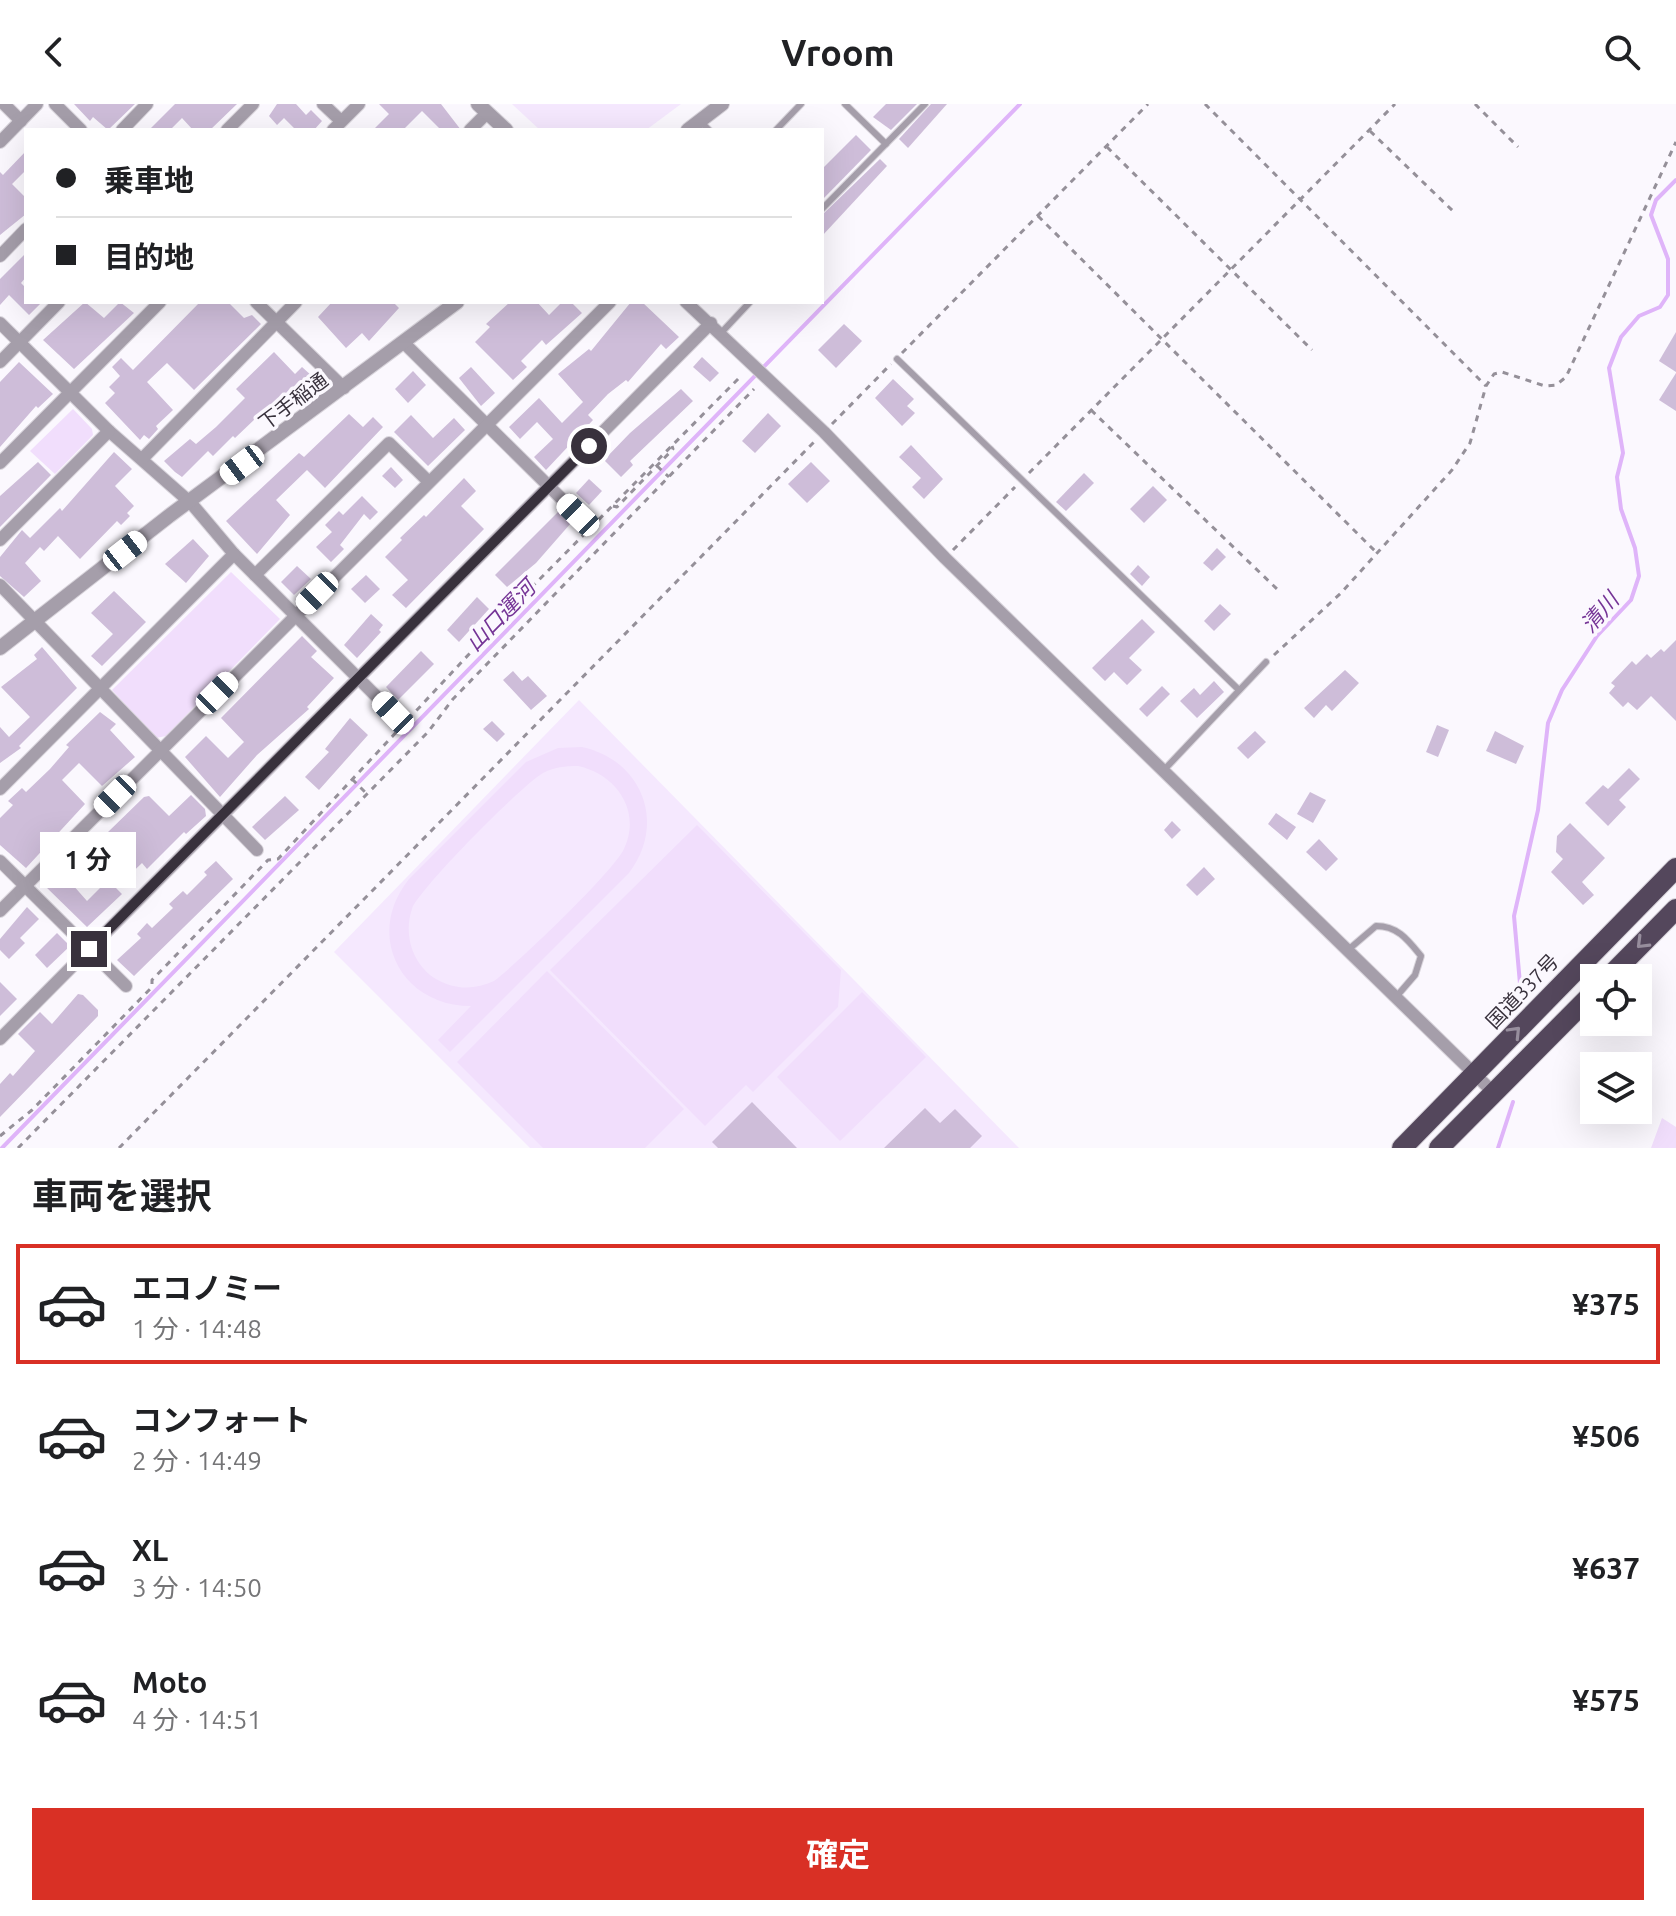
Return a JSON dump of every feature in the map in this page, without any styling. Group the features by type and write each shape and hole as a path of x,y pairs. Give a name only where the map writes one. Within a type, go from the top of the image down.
{"highway":[{"name":"国道337号","path":"1402,1148 1676,868"},
{"path":"1622,964 1676,909"},
{"path":"1439,1148 1580,1006"}],"street":[{"path":"4,104 21,121"},
{"path":"0,142 37,104"},
{"path":"55,104 79,128"},
{"path":"124,128 147,104"},
{"path":"229,128 253,104"},
{"path":"323,104 337,126 359,104"},
{"path":"699,127 722,104"},
{"path":"471,128 483,108 504,128"},
{"path":"0,256 24,231"},
{"path":"0,362 57,304"},
{"path":"0,463 158,304"},
{"path":"258,304 344,388"},
{"path":"143,458 294,304"},
{"name":"下手稲通","path":"0,648 454,304"},
{"path":"0,911 608,304"},
{"path":"688,304 824,432 945,558 1494,1093"},
{"path":"0,323 109,431 191,503 234,554 393,713"},
{"path":"0,1039 711,323"},
{"path":"403,342 578,515"},
{"path":"0,540 109,431"},
{"path":"255,575 389,443 428,481"},
{"path":"0,789 234,554"},
{"path":"0,585 99,691 257,850"},
{"path":"0,861 126,986"}],"lane":[{"path":"778,128 801,104"},
{"path":"845,104 886,144"},
{"path":"824,207 925,104"},
{"path":"721,333 748,304"},
{"path":"897,359 1239,690"},
{"path":"1164,770 1266,662"},
{"path":"1348,950 1376,926 1391,926 1402,934 1421,956 1420,967 1396,997"}],"path":[{"path":"119,1148 1148,104"},
{"path":"1205,104 1486,386"},
{"path":"945,558 1395,104"},
{"path":"1475,104 1518,147"},
{"path":"1369,130 1454,212"},
{"path":"1266,662 1341,593 1375,551 1452,470 1470,443 1486,386 1494,374 1502,372 1545,386 1556,385 1566,377 1676,142"},
{"path":"1106,147 1312,350"},
{"path":"1038,216 1375,551"},
{"path":"0,1136 32,1110 268,860 278,859 612,506 740,377"},
{"path":"18,1148 428,732 453,699 754,389"},
{"path":"1091,410 1278,590"},
{"path":"612,506 617,507 673,449 672,446"},
{"path":"657,466 669,477"},
{"path":"352,779 366,793"}],"shaded area":[{"path":"512,104 681,104 649,128 538,128"},
{"path":"73,409 92,429 93,435 55,474 30,451"},
{"path":"231,572 280,619 166,736 156,738 112,690"},
{"path":"579,700 1019,1148 530,1148 334,952"},
{"path":"582,747 603,754 620,765 633,779 647,815 640,854 629,873 450,1052 438,1040 471,1006 446,1003 425,994 409,981 397,964 390,944 390,922 396,901 409,879 526,762 558,748","holes":["569,766 592,770 614,786 627,808 629,835 616,861 564,917 494,981 480,986 458,987 443,983 428,973 416,958 409,929 412,909 432,881 515,796 543,773"]},
{"path":"697,825 841,970 838,1007 753,1092 746,1085 705,1126 550,970"},
{"path":"547,971 684,1109 645,1148 543,1148 457,1062"},
{"path":"862,992 926,1057 840,1141 777,1077"},
{"path":"1662,1118 1676,1127 1676,1148 1651,1148"}],"building":[{"path":"74,104 135,104 110,128 93,117 90,121"},
{"path":"175,104 237,104 212,128 191,128 182,118 172,128 151,128"},
{"path":"277,104 296,104 306,115 311,110 322,121 316,128 294,128 284,118 277,125 269,116"},
{"path":"379,104 441,104 459,128 439,128 422,111 405,128 375,128 389,114"},
{"path":"886,104 917,104 891,130 873,117"},
{"path":"931,104 947,104 908,148 899,139"},
{"path":"856,135 871,150 824,198 824,167"},
{"path":"24,153 24,172 12,184 24,196 24,216 0,235 0,172 3,175"},
{"path":"880,159 887,166 824,234 824,213"},
{"path":"24,255 24,279 21,283 24,286 24,304 40,304 29,315 9,295 0,305 0,279"},
{"path":"83,304 87,304 104,318 118,304 134,313 74,369 43,340"},
{"path":"198,304 230,304 244,318 252,315 261,324 194,390 167,363 147,382 173,410 156,426 158,429 149,439 144,435 140,440 105,403 115,393 109,387 120,376 112,367 121,358 133,370"},
{"path":"330,304 395,304 399,308 369,341 362,333 346,348 318,317"},
{"path":"508,304 539,304 549,315 560,304 573,304 582,313 546,345 542,340 521,361 527,367 513,380 475,342 490,327 486,324"},
{"path":"629,304 644,304 679,337 666,349 661,344 628,382 626,380 608,394 588,415 593,420 546,470 534,457 553,439 537,422 520,439 509,427 539,398 562,423 583,402 558,374 589,349 591,351"},
{"path":"844,324 862,341 836,368 818,350"},
{"path":"1676,332 1676,372 1659,361"},
{"path":"274,352 295,374 302,367 312,376 259,421 256,418 235,438 233,436 213,456 208,451 182,477 175,472 164,461 190,439 196,444 216,427 245,398 236,389"},
{"path":"702,357 719,373 710,382 693,367"},
{"path":"19,362 53,394 38,408 36,406 0,447 0,382"},
{"path":"471,367 495,393 481,406 459,378"},
{"path":"413,371 426,385 408,403 395,389"},
{"path":"1676,373 1676,411 1659,400"},
{"path":"893,379 914,399 907,406 915,413 902,426 875,398"},
{"path":"681,389 693,401 630,461 633,465 621,477 604,460"},
{"path":"768,413 781,426 755,453 742,441"},
{"path":"349,414 363,427 373,417 383,427 325,488 307,470 276,500 290,515 257,554 226,521 299,453 304,457"},
{"path":"411,415 433,438 454,418 465,430 428,466 394,432"},
{"path":"911,445 943,479 924,499 912,487 921,478 899,457"},
{"path":"114,452 132,469 115,486 134,506 127,513 130,516 121,525 117,521 80,559 58,536 44,551 40,547 25,563 41,581 24,597 0,576 0,557 22,530 30,538 60,508 62,511"},
{"path":"38,462 51,475 0,527 0,496"},
{"path":"811,462 830,481 807,503 788,484"},
{"path":"391,467 403,480 395,488 382,476"},
{"path":"1084,473 1094,483 1066,511 1056,502"},
{"path":"464,478 476,491 461,506 484,529 406,608 392,595 408,580 385,557 402,540 400,538 424,515 426,517"},
{"path":"589,479 602,491 589,505 576,493"},
{"path":"1153,486 1167,500 1144,523 1130,509"},
{"path":"362,496 378,512 370,520 364,514 340,545 344,549 331,562 316,547 332,532 325,525 339,511 343,515"},
{"path":"559,511 571,523 536,563 507,587 495,575"},
{"path":"193,539 209,556 186,583 165,564"},
{"path":"1217,548 1226,557 1212,571 1203,563"},
{"path":"1138,565 1150,577 1142,586 1130,574"},
{"path":"297,566 311,579 294,595 281,582"},
{"path":"366,575 380,589 365,603 351,589"},
{"path":"114,591 146,622 102,666 91,656 113,634 91,613"},
{"path":"477,597 489,609 459,642 447,630"},
{"path":"1220,604 1231,614 1214,631 1204,621"},
{"path":"371,614 383,625 379,630 381,632 357,658 344,645"},
{"path":"1142,619 1155,632 1129,658 1142,670 1127,685 1114,672 1105,681 1092,668"},
{"path":"302,636 317,651 311,657 334,678 307,707 309,709 257,755 220,797 185,757 206,736 228,758 244,742 221,718"},
{"path":"1676,640 1676,721 1651,696 1637,710 1628,702 1623,707 1609,693 1615,686 1611,683 1632,661 1636,665 1647,654 1651,658 1661,649 1664,652"},
{"path":"42,647 77,688 19,746 21,748 0,763 0,727 9,737 30,717 1,687 37,659 34,655"},
{"path":"421,651 434,664 398,700 386,687"},
{"path":"1345,670 1359,683 1332,711 1326,705 1314,718 1304,708"},
{"path":"513,671 522,681 528,676 547,696 531,710 503,680"},
{"path":"1214,681 1224,692 1197,718 1180,701 1194,688 1200,695"},
{"path":"1162,686 1170,694 1147,717 1139,709"},
{"path":"100,712 116,724 110,730 135,757 102,786 79,763 62,780 85,804 26,868 0,845 0,818 13,805 8,801 22,788 26,792 50,769 69,747 66,745"},
{"path":"350,718 368,735 319,790 305,777 329,752 325,749"},
{"path":"492,721 505,734 497,742 483,729"},
{"path":"1437,725 1449,730 1438,757 1426,752"},
{"path":"1255,731 1266,742 1248,759 1237,748"},
{"path":"1495,731 1524,746 1516,764 1486,751"},
{"path":"1629,768 1640,779 1619,800 1626,807 1608,826 1585,803 1603,785 1608,789"},
{"path":"1310,792 1326,800 1313,823 1297,814"},
{"path":"191,795 205,809 206,816 186,834 184,832 147,869 142,863 116,888 122,894 87,927 45,886 64,867 76,880 72,884 87,901 113,875 93,855 97,851 93,847 144,797 149,796 169,816"},
{"path":"285,796 299,810 265,840 252,827"},
{"path":"1276,813 1296,827 1287,840 1268,824"},
{"path":"1172,821 1181,830 1172,839 1164,830"},
{"path":"1570,823 1605,858 1582,882 1594,895 1583,905 1551,872 1563,859 1556,852 1557,836"},
{"path":"1319,839 1338,859 1326,871 1306,852"},
{"path":"216,861 233,879 134,976 117,960 141,938 137,934 147,923 152,928 173,908 169,904 183,891 187,895"},
{"path":"1204,867 1215,879 1197,896 1186,885"},
{"path":"27,907 39,919 20,938 25,943 9,959 0,950 0,939"},
{"path":"57,933 70,946 47,968 35,955"},
{"path":"0,982 17,999 0,1016"},
{"path":"78,994 98,1010 98,1016 0,1117 0,1084 10,1073 13,1076 35,1051 18,1034 40,1012 52,1024"},
{"path":"752,1102 797,1148 718,1148 712,1142"},
{"path":"925,1108 940,1123 955,1109 982,1136 970,1148 884,1148"}],"waterway":[{"name":"山口運河","path":"2,1148 1020,104"},
{"name":"清川","path":"1521,995 1514,916 1538,810 1548,723 1562,690 1597,636 1631,600 1639,576 1635,548 1621,509 1617,477 1623,453 1609,368 1621,337 1639,316 1660,307 1668,295 1668,259 1651,215 1656,200 1676,180"},
{"name":"清川","path":"1498,1148 1513,1102"}],"route":[{"path":"89,949 589,446"}]}
